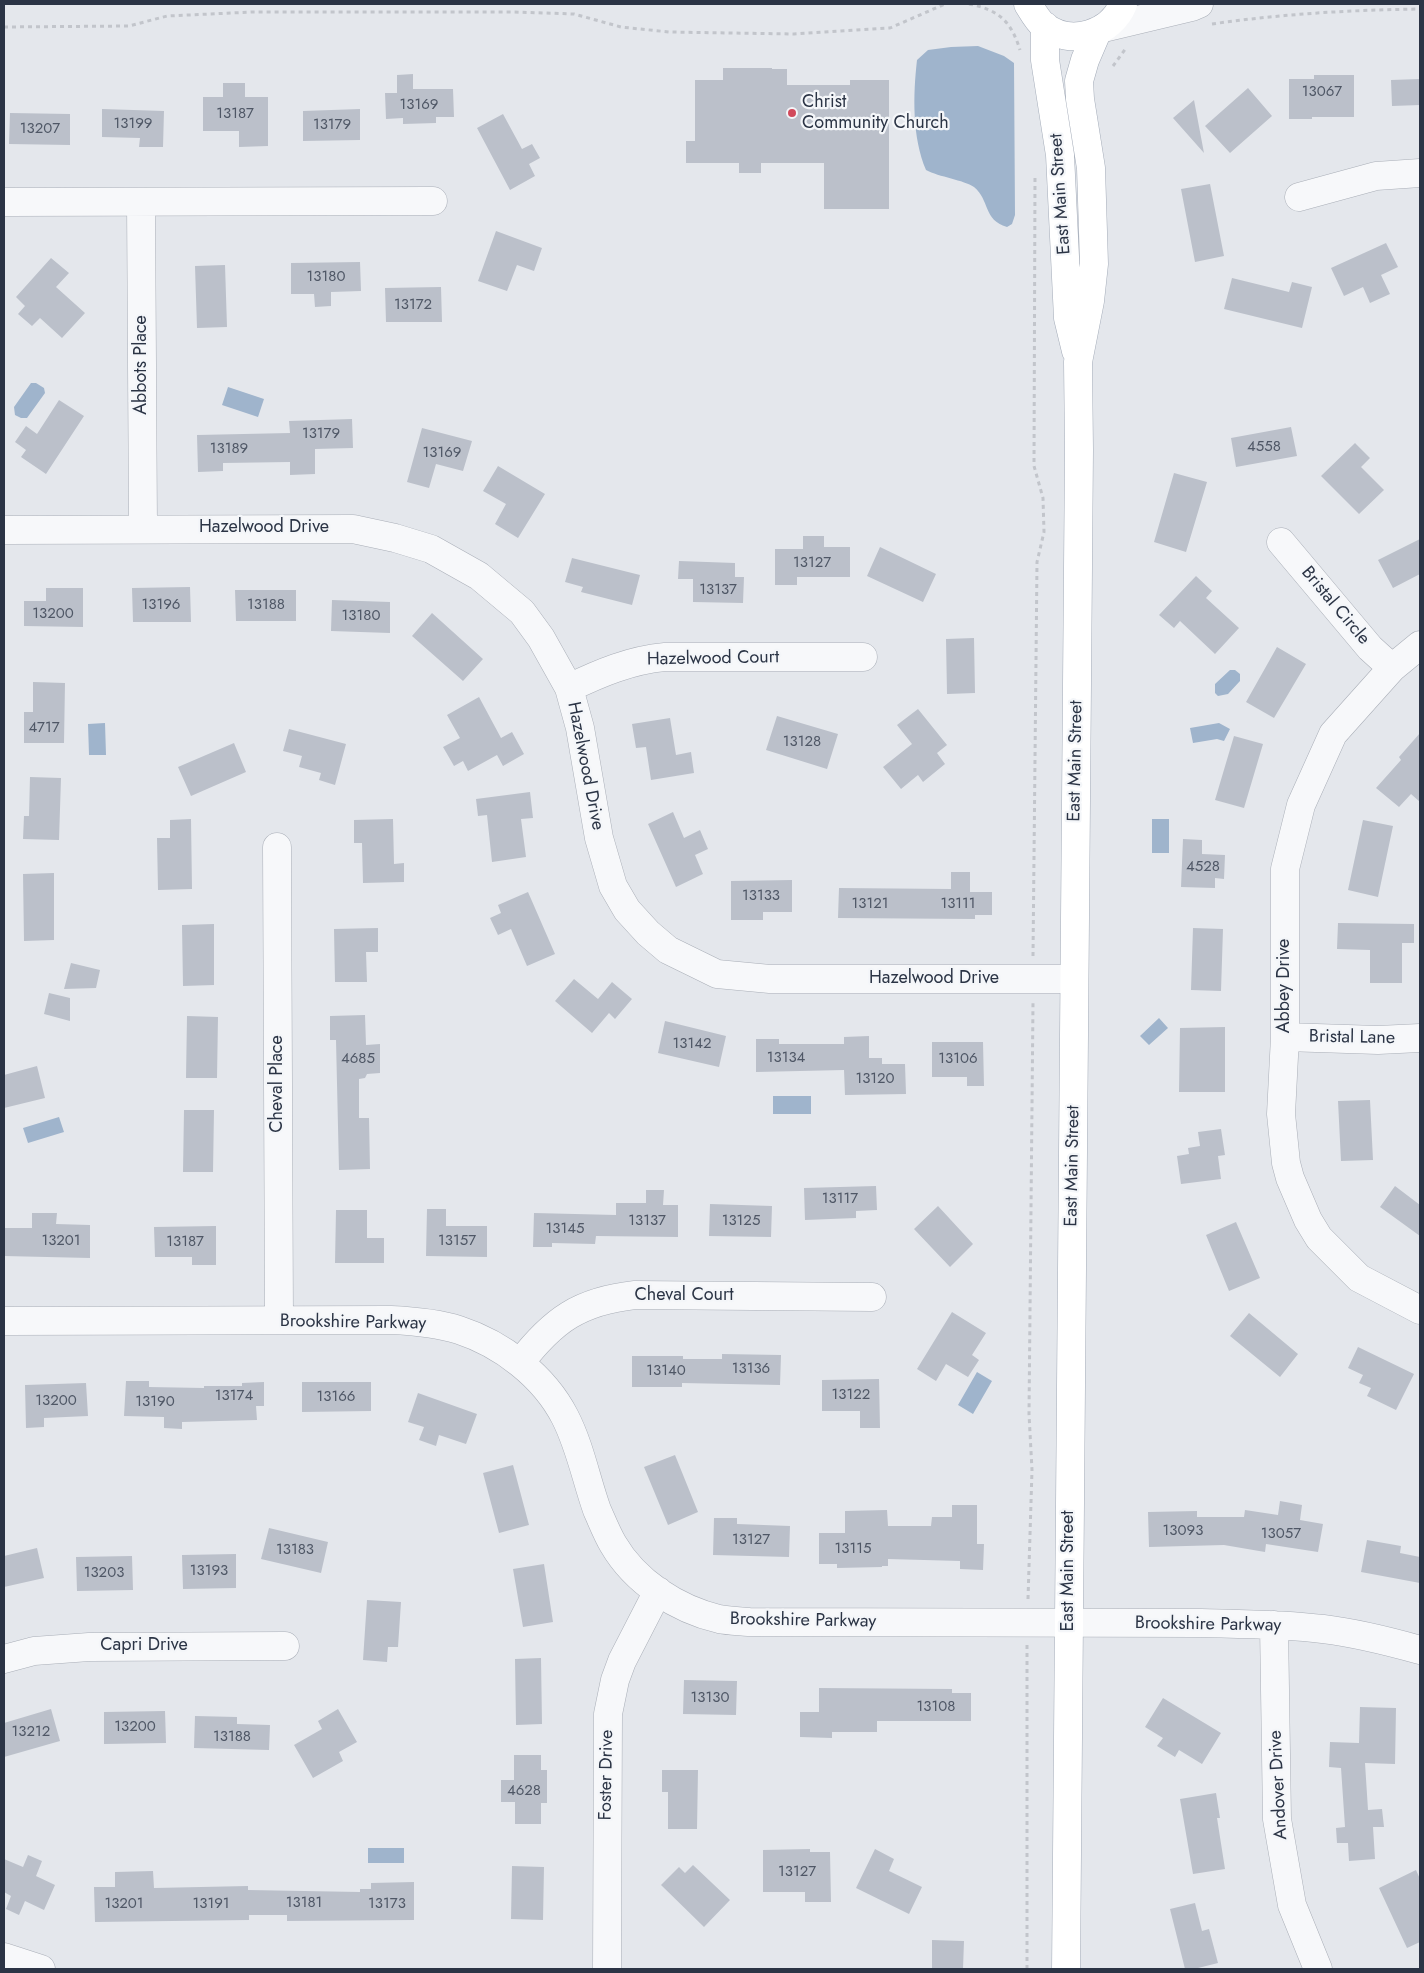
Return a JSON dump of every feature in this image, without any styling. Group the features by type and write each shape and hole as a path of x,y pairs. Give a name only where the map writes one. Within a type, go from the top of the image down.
{"main road":[{"name":"East Main Street","path":"1066,1969 1079,450 1078,362 1090,301 1094,264 1091,168 1079,82 1085,60 1100,30 1113,20 1123,4"},
{"name":"East Main Street","path":"1031,12 1045,60 1060,155 1068,318 1078,362"},
{"path":"1031,12 1057,32 1070,36 1084,36 1100,30"}],"street":[{"path":"1100,30 1192,7 1201,14"},
{"path":"1299,197 1376,176 1420,173"},
{"path":"4,202 433,201"},
{"name":"Abbots Place","path":"141,202 143,528"},
{"name":"Hazelwood Drive","path":"4,530 353,528 431,549 479,576 522,612 541,638 570,688 580,728 599,838 613,886 627,910 648,933 668,950 717,974 770,978 1074,979"},
{"name":"Bristal Circle","path":"1280,542 1370,648 1392,668"},
{"name":"Abbey Drive","path":"1420,645 1392,668 1333,734 1301,805 1285,869 1285,1037 1282,1131 1290,1178 1308,1220 1319,1238 1359,1278 1420,1310"},
{"name":"Hazelwood Court","path":"570,688 594,676 643,659 665,657 863,657"},
{"name":"Cheval Place","path":"277,847 279,1320"},
{"name":"Bristal Lane","path":"1285,1037 1378,1040 1420,1038"},
{"name":"Cheval Court","path":"520,1363 544,1334 566,1316 590,1304 611,1298 635,1295 872,1297"},
{"name":"Brookshire Parkway","path":"4,1321 391,1320 425,1322 459,1330 499,1348 520,1363 549,1394 565,1416 597,1510 613,1544 633,1570 668,1599 692,1610 720,1619 749,1622 1201,1623 1274,1626 1323,1629 1420,1650"},
{"name":"Foster Drive","path":"607,1969 608,1714 615,1680 622,1661 658,1591"},
{"name":"Andover Drive","path":"1274,1626 1277,1819 1292,1905 1318,1969"},
{"name":"Capri Drive","path":"4,1659 34,1651 89,1647 285,1646"},
{"path":"4,1957 41,1969"}],"path":[{"path":"4,28 129,26 167,16 253,12 514,12 574,14 620,27 669,32 794,34 890,28 945,4"},
{"path":"969,4 982,6 1001,15 1016,37 1021,56"},
{"path":"1201,14 1262,17 1346,10 1420,9"},
{"path":"1033,960 1037,562 1044,532 1043,498 1034,466 1035,168"},
{"path":"1028,1602 1032,1470 1028,1414 1033,997"},
{"path":"1027,1648 1027,1969"}],"water":[{"path":"978,46 1004,56 1014,63 1015,215 1012,224 1007,227 994,220 983,198 974,187 926,170 918,144 914,101 917,60 928,50"},
{"path":"31,383 36,383 44,388 45,393 27,418 21,418 15,415 14,407"},
{"path":"228,387 264,399 258,417 222,405"},
{"path":"1230,670 1235,670 1240,674 1240,681 1228,694 1218,696 1215,693 1215,684"},
{"path":"105,723 106,755 89,755 88,724"},
{"path":"1219,723 1230,729 1224,741 1217,739 1193,743 1190,728"},
{"path":"1152,819 1169,819 1169,853 1152,853"},
{"path":"1159,1018 1168,1028 1149,1045 1140,1036"},
{"path":"773,1096 811,1096 811,1114 773,1114"},
{"path":"59,1117 64,1132 28,1143 23,1128"},
{"path":"977,1372 992,1381 973,1414 958,1405"},
{"path":"368,1848 404,1848 404,1863 368,1863"}],"building":[{"name":"Christ Community Church","path":"723,68 787,69 787,85 850,85 850,80 889,80 889,209 824,209 824,163 761,163 761,173 739,173 739,163 686,163 686,141 695,141 695,80 723,80"},
{"path":"413,74 413,89 453,89 454,117 436,117 436,123 403,124 403,118 386,119 385,93 397,93 397,75"},
{"path":"1314,75 1354,75 1354,117 1289,119 1289,79 1314,79"},
{"path":"1420,79 1420,105 1392,106 1391,80"},
{"path":"223,83 245,83 245,97 268,97 268,146 239,147 239,131 203,131 203,97 223,97"},
{"path":"1248,88 1272,116 1230,153 1205,126"},
{"path":"1194,100 1204,153 1173,118"},
{"path":"102,109 164,111 163,147 139,147 140,138 102,137"},
{"path":"360,109 360,140 303,141 303,111"},
{"path":"10,113 70,114 70,145 9,144"},
{"path":"503,114 522,149 532,144 540,158 529,164 535,176 510,190 477,128"},
{"path":"1210,184 1224,256 1195,262 1181,189"},
{"path":"496,231 542,248 534,271 517,265 507,291 478,281"},
{"path":"1386,243 1398,267 1381,275 1390,294 1370,303 1363,287 1344,296 1331,268"},
{"path":"51,258 69,273 56,287 85,313 62,338 40,318 32,326 18,314 25,306 16,297"},
{"path":"360,262 361,291 331,292 331,306 315,307 314,294 291,294 291,263"},
{"path":"225,265 227,327 197,328 195,266"},
{"path":"1232,278 1289,292 1292,282 1312,287 1302,328 1224,309"},
{"path":"441,287 442,322 386,322 385,288"},
{"path":"59,400 84,416 46,474 21,457 26,450 15,442 26,426 37,434"},
{"path":"352,419 353,448 315,449 315,474 290,475 290,462 223,463 223,471 198,472 197,435 290,433 289,421"},
{"path":"1291,427 1297,456 1236,467 1231,438"},
{"path":"422,428 472,441 463,471 436,464 429,488 407,482"},
{"path":"1355,443 1370,458 1361,467 1384,490 1359,514 1321,476"},
{"path":"498,466 545,494 518,538 495,524 506,504 483,491"},
{"path":"1174,473 1207,482 1186,552 1154,542"},
{"path":"803,536 824,536 824,547 850,547 850,577 797,577 797,585 775,585 775,549 803,549"},
{"path":"1420,539 1420,574 1393,588 1378,560"},
{"path":"880,547 936,574 923,602 867,576"},
{"path":"572,558 640,575 632,605 581,592 583,587 565,582"},
{"path":"679,561 735,563 735,577 744,577 743,603 693,602 693,579 678,579"},
{"path":"1196,576 1212,591 1206,598 1239,628 1215,654 1180,621 1174,628 1159,615"},
{"path":"190,587 191,622 133,622 132,588"},
{"path":"46,588 83,588 83,627 24,626 24,601 46,601"},
{"path":"235,590 296,590 296,621 236,621"},
{"path":"332,600 390,602 390,633 331,631"},
{"path":"432,613 483,659 463,681 412,636"},
{"path":"974,638 975,693 947,694 946,639"},
{"path":"1277,647 1306,664 1274,718 1246,702"},
{"path":"33,682 65,683 64,743 24,743 24,712 33,712"},
{"path":"479,697 501,738 512,732 524,754 503,766 497,755 468,771 463,761 454,766 443,747 460,738 447,715"},
{"path":"918,709 947,745 937,753 945,764 923,782 918,775 901,789 883,767 912,744 897,725"},
{"path":"777,716 838,734 827,769 766,750"},
{"path":"670,718 676,755 691,752 694,773 651,780 646,747 636,748 632,724"},
{"path":"289,729 346,744 335,785 319,780 321,773 299,767 302,756 283,751"},
{"path":"1420,733 1420,802 1411,794 1399,807 1376,788 1401,760 1399,757"},
{"path":"1234,736 1263,744 1244,808 1215,800"},
{"path":"234,743 246,772 191,796 178,767"},
{"path":"30,777 61,778 59,840 23,839 24,816 29,816"},
{"path":"530,792 533,818 521,819 526,857 492,862 487,815 478,816 476,799"},
{"path":"673,812 684,838 700,830 708,849 695,855 703,874 676,887 648,824"},
{"path":"191,819 192,889 158,890 157,838 170,838 170,820"},
{"path":"393,819 394,864 404,863 404,882 363,883 362,843 354,843 354,820"},
{"path":"1363,820 1393,826 1378,897 1348,890"},
{"path":"1183,839 1202,840 1202,854 1225,855 1224,879 1215,878 1215,888 1181,887"},
{"path":"951,872 970,872 970,892 992,892 992,915 975,915 975,919 838,918 839,888 951,889"},
{"path":"54,873 54,940 24,941 23,874"},
{"path":"792,880 792,912 763,912 763,920 731,920 731,881"},
{"path":"528,892 555,954 527,966 511,929 498,935 490,918 501,913 498,905"},
{"path":"1338,923 1414,924 1414,943 1402,943 1402,983 1370,983 1370,950 1337,949"},
{"path":"214,924 214,985 183,986 182,925"},
{"path":"378,928 378,952 366,952 367,982 335,982 334,929"},
{"path":"1193,928 1223,929 1221,991 1191,990"},
{"path":"71,963 100,970 96,988 64,989"},
{"path":"574,979 598,999 612,982 632,999 615,1019 609,1013 592,1033 555,1001"},
{"path":"49,993 70,998 70,1021 44,1014"},
{"path":"365,1015 366,1045 380,1044 380,1073 367,1074 365,1078 359,1079 359,1118 369,1118 370,1169 339,1170 336,1040 330,1040 330,1016"},
{"path":"187,1016 218,1017 217,1078 186,1078"},
{"path":"665,1021 726,1036 719,1067 658,1053"},
{"path":"1225,1027 1225,1092 1179,1092 1180,1028"},
{"path":"869,1036 869,1058 882,1058 882,1064 905,1064 906,1094 845,1095 844,1070 756,1072 756,1039 779,1039 779,1044 844,1044 844,1037"},
{"path":"932,1042 983,1042 984,1086 967,1086 967,1077 932,1077"},
{"path":"37,1066 45,1098 4,1108 4,1075"},
{"path":"1370,1100 1373,1160 1341,1161 1338,1101"},
{"path":"184,1110 214,1110 213,1172 183,1172"},
{"path":"1221,1129 1225,1155 1218,1156 1221,1179 1181,1184 1177,1156 1189,1154 1188,1148 1200,1146 1198,1132"},
{"path":"876,1186 877,1210 856,1211 856,1218 805,1220 804,1188"},
{"path":"1395,1186 1420,1205 1420,1236 1380,1207"},
{"path":"646,1190 664,1190 663,1205 678,1205 678,1237 596,1236 595,1244 552,1243 552,1247 533,1247 534,1213 616,1215 616,1203 646,1203"},
{"path":"710,1204 772,1206 771,1237 709,1236"},
{"path":"938,1206 973,1244 950,1267 914,1229"},
{"path":"427,1209 446,1209 446,1226 487,1226 487,1257 426,1256"},
{"path":"336,1210 367,1210 367,1238 384,1238 384,1263 335,1263"},
{"path":"32,1213 57,1213 56,1224 90,1225 90,1258 4,1256 4,1228 32,1228"},
{"path":"1236,1222 1260,1278 1229,1291 1206,1235"},
{"path":"216,1226 216,1265 192,1265 192,1257 155,1257 154,1227"},
{"path":"952,1312 986,1333 972,1355 979,1360 968,1377 946,1364 936,1381 917,1369"},
{"path":"1249,1313 1298,1354 1280,1377 1230,1336"},
{"path":"1358,1347 1414,1374 1396,1410 1367,1396 1371,1388 1359,1383 1363,1375 1348,1368"},
{"path":"722,1354 781,1355 780,1385 682,1383 682,1387 632,1387 632,1356 683,1356 683,1359 722,1359"},
{"path":"879,1379 880,1428 860,1428 860,1411 822,1411 822,1380"},
{"path":"126,1381 149,1381 149,1387 204,1388 204,1386 242,1386 242,1383 264,1382 264,1406 256,1406 257,1420 182,1422 182,1429 164,1428 164,1417 124,1416"},
{"path":"302,1382 371,1382 371,1411 302,1412"},
{"path":"86,1383 88,1416 44,1418 44,1427 26,1428 25,1385"},
{"path":"418,1393 477,1414 466,1444 439,1435 436,1446 419,1440 424,1427 408,1422"},
{"path":"675,1455 698,1512 668,1525 644,1467"},
{"path":"513,1465 529,1525 499,1533 483,1473"},
{"path":"1280,1501 1302,1505 1300,1520 1323,1524 1318,1552 1266,1544 1265,1552 1224,1545 1149,1547 1148,1512 1197,1511 1197,1517 1244,1517 1245,1510 1278,1515"},
{"path":"952,1505 977,1505 977,1544 984,1544 983,1570 960,1569 960,1561 888,1559 888,1566 837,1568 837,1564 819,1564 819,1533 845,1533 845,1511 887,1510 888,1526 931,1526 932,1517 952,1517"},
{"path":"714,1518 737,1518 737,1524 790,1526 789,1557 713,1555"},
{"path":"269,1528 328,1542 321,1573 261,1559"},
{"path":"1367,1540 1401,1546 1400,1553 1420,1557 1420,1583 1361,1572"},
{"path":"37,1548 44,1578 4,1587 4,1556"},
{"path":"236,1554 236,1588 183,1589 182,1555"},
{"path":"132,1556 133,1590 77,1591 76,1557"},
{"path":"544,1564 553,1622 523,1627 513,1569"},
{"path":"367,1600 401,1602 398,1647 388,1647 387,1662 363,1660"},
{"path":"541,1658 542,1724 516,1725 515,1659"},
{"path":"684,1680 737,1681 736,1715 683,1714"},
{"path":"819,1688 952,1689 952,1693 971,1693 971,1721 877,1721 877,1732 832,1732 832,1738 800,1737 800,1712 819,1712"},
{"path":"1163,1698 1221,1733 1202,1764 1179,1750 1175,1757 1157,1746 1163,1738 1145,1727"},
{"path":"1360,1707 1396,1708 1395,1764 1365,1763 1368,1810 1382,1809 1384,1827 1373,1827 1375,1859 1349,1861 1348,1843 1337,1843 1336,1828 1345,1827 1341,1768 1329,1767 1330,1742 1359,1743"},
{"path":"51,1709 60,1741 4,1757 4,1723"},
{"path":"338,1709 357,1742 339,1752 343,1761 313,1778 294,1745 322,1729 318,1721"},
{"path":"165,1711 166,1743 104,1744 104,1712"},
{"path":"195,1716 237,1717 237,1724 270,1725 269,1750 194,1748"},
{"path":"514,1755 541,1755 541,1770 547,1770 547,1803 541,1803 541,1824 515,1824 515,1802 501,1802 501,1780 514,1780"},
{"path":"662,1770 698,1770 697,1829 668,1829 668,1792 662,1792"},
{"path":"1216,1793 1220,1818 1217,1818 1225,1869 1193,1874 1180,1799"},
{"path":"810,1849 810,1852 830,1852 831,1902 805,1902 805,1892 763,1892 763,1850"},
{"path":"875,1849 894,1859 889,1871 922,1887 909,1914 856,1888"},
{"path":"28,1855 42,1861 36,1876 55,1885 44,1910 25,1901 19,1915 6,1909 11,1896 4,1892 4,1859 23,1867"},
{"path":"693,1865 730,1900 704,1927 661,1885 679,1867 685,1873"},
{"path":"512,1866 544,1867 543,1920 511,1919"},
{"path":"1416,1870 1420,1879 1420,1942 1407,1948 1379,1888"},
{"path":"153,1871 154,1888 248,1886 248,1890 360,1892 360,1889 371,1889 371,1883 414,1882 414,1920 287,1921 287,1915 249,1915 249,1920 95,1922 94,1887 115,1887 115,1872"},
{"path":"1195,1903 1202,1931 1209,1929 1218,1963 1194,1969 1185,1969 1170,1909"},
{"path":"932,1940 964,1941 963,1969 932,1969"}],"place":[{"name":"Christ Community Church","path":"792,113"}]}
